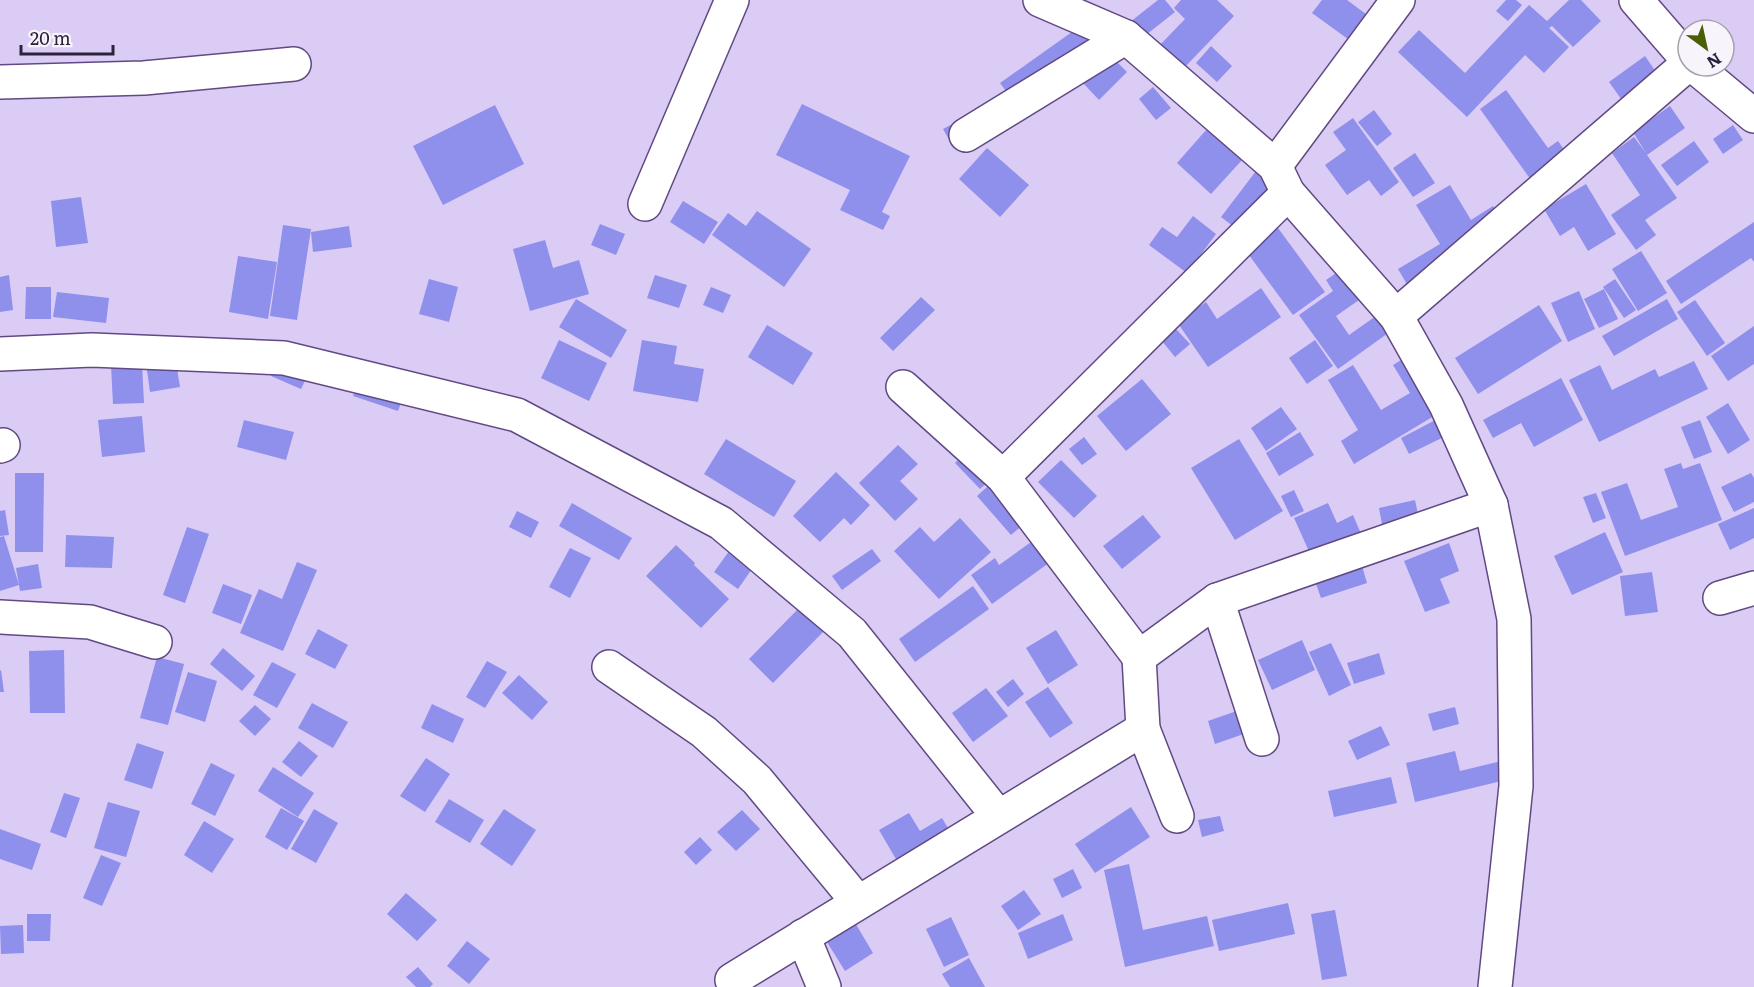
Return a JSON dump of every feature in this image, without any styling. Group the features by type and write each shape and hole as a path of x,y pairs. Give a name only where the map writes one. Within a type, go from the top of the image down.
{"street":[{"path":"645,204 732,0"},
{"path":"1040,0 1126,37 1282,179 1396,316 1446,405 1491,505 1514,619 1516,786 1495,987"},
{"path":"1004,477 1282,179 1398,0"},
{"path":"1635,0 1676,48"},
{"path":"966,135 1126,37"},
{"path":"0,82 144,78 294,64"},
{"path":"1396,316 1676,72"},
{"path":"1708,78 1754,116"},
{"path":"0,354 92,350 284,358 518,415 721,523 852,633 998,816"},
{"path":"903,387 1004,477 1139,657 1143,729 1177,816"},
{"path":"1139,657 1217,600 1491,505"},
{"path":"1719,598 1754,588"},
{"path":"1217,600 1262,740"},
{"path":"0,617 90,622 155,642"},
{"path":"609,667 704,732 757,780 858,902"},
{"path":"732,980 1143,729"},
{"path":"803,936 824,987"}],"building":[{"path":"1158,0 1165,0 1175,12 1137,42 1125,26"},
{"path":"1181,0 1217,0 1234,16 1182,70 1158,47 1185,19 1174,8"},
{"path":"1322,0 1347,0 1370,17 1352,42 1312,13"},
{"path":"1506,0 1516,0 1522,5 1508,21 1496,11"},
{"path":"1569,0 1581,0 1601,21 1573,47 1552,26 1549,28 1569,47 1544,73 1525,55 1467,117 1398,52 1419,30 1465,73 1529,5 1547,21"},
{"path":"1079,27 1096,51 1017,106 1000,83"},
{"path":"1211,46 1232,66 1217,82 1196,63"},
{"path":"1111,56 1127,72 1099,100 1083,83"},
{"path":"1645,56 1665,85 1629,110 1609,82"},
{"path":"1153,87 1171,108 1156,120 1139,99"},
{"path":"1506,90 1548,148 1558,141 1575,165 1539,191 1480,109"},
{"path":"802,104 910,156 882,212 890,216 883,230 840,210 850,190 776,155"},
{"path":"495,105 524,164 443,205 413,146"},
{"path":"1670,106 1685,128 1647,155 1677,198 1645,220 1656,235 1636,250 1611,215 1640,195 1612,153 1634,137 1646,153 1633,132"},
{"path":"1374,110 1392,134 1377,146 1358,122"},
{"path":"1353,118 1399,182 1381,196 1369,180 1347,195 1325,165 1346,150 1333,132"},
{"path":"960,120 969,136 952,145 943,129"},
{"path":"1733,125 1743,140 1723,154 1713,139"},
{"path":"1207,129 1242,160 1211,194 1177,163"},
{"path":"1694,141 1709,162 1677,186 1661,165"},
{"path":"987,148 1029,185 1000,217 959,179"},
{"path":"1415,153 1435,183 1413,197 1393,168"},
{"path":"1256,171 1277,187 1242,233 1221,217"},
{"path":"1586,184 1616,234 1588,251 1574,227 1560,236 1544,209"},
{"path":"1450,185 1471,220 1493,206 1509,231 1411,291 1398,269 1440,244 1416,205"},
{"path":"81,197 88,243 56,247 51,201"},
{"path":"683,201 718,222 704,244 670,222"},
{"path":"757,211 811,249 784,287 712,235 728,213 746,226"},
{"path":"1193,216 1216,234 1187,273 1149,245 1162,227 1177,237"},
{"path":"1754,222 1754,262 1751,258 1681,304 1666,281"},
{"path":"600,224 625,234 616,255 591,245"},
{"path":"283,225 311,229 297,320 270,316"},
{"path":"349,226 352,247 313,252 311,232"},
{"path":"1278,228 1325,292 1293,315 1246,251"},
{"path":"545,240 553,268 579,260 589,294 530,311 513,249"},
{"path":"1641,251 1667,293 1638,311 1612,269"},
{"path":"238,256 277,262 268,319 229,312"},
{"path":"1352,262 1372,291 1336,316 1349,335 1386,309 1398,326 1338,369 1299,315 1333,291 1326,280"},
{"path":"9,275 13,310 0,312 0,277"},
{"path":"655,275 687,285 679,308 647,298"},
{"path":"429,279 458,287 449,322 419,314"},
{"path":"1615,279 1636,310 1624,318 1603,287"},
{"path":"26,287 51,287 51,319 25,319"},
{"path":"711,287 731,295 723,313 703,305"},
{"path":"1261,288 1281,317 1208,367 1177,322 1206,302 1217,319"},
{"path":"1604,289 1618,319 1599,328 1584,299"},
{"path":"1579,291 1595,329 1568,342 1551,303"},
{"path":"57,292 109,298 106,323 53,317"},
{"path":"921,297 935,310 893,351 880,338"},
{"path":"576,299 627,330 611,358 559,327"},
{"path":"1667,299 1678,319 1614,356 1602,336"},
{"path":"1695,300 1725,343 1707,356 1677,312"},
{"path":"1539,305 1562,341 1478,394 1455,358"},
{"path":"767,325 813,353 793,385 748,357"},
{"path":"1754,326 1754,364 1728,381 1711,356"},
{"path":"1176,329 1190,344 1175,357 1162,341"},
{"path":"559,340 607,363 589,401 541,378"},
{"path":"642,340 677,346 674,364 704,369 698,402 633,391"},
{"path":"1315,340 1333,366 1307,384 1289,358"},
{"path":"173,344 180,387 150,392 144,348"},
{"path":"141,345 144,403 113,404 110,347"},
{"path":"1416,351 1449,407 1354,464 1341,441 1358,430 1328,380 1353,365 1381,410 1410,393 1393,365"},
{"path":"280,356 310,370 301,389 271,376"},
{"path":"1694,361 1708,389 1599,442 1569,380 1600,365 1612,390 1655,369 1659,377"},
{"path":"360,378 405,392 398,411 353,396"},
{"path":"1561,378 1583,420 1534,447 1521,423 1493,438 1483,420"},
{"path":"1142,379 1171,414 1126,451 1097,416"},
{"path":"1728,403 1750,440 1728,454 1706,417"},
{"path":"1281,407 1297,429 1266,451 1251,428"},
{"path":"1447,414 1456,431 1409,454 1401,438"},
{"path":"142,416 145,452 102,457 98,420"},
{"path":"244,420 294,432 286,460 237,447"},
{"path":"1700,420 1712,452 1694,459 1681,427"},
{"path":"1300,432 1314,455 1279,476 1266,453"},
{"path":"1084,437 1097,454 1082,465 1069,449"},
{"path":"726,439 796,481 774,517 704,474"},
{"path":"1239,439 1283,511 1235,540 1191,468"},
{"path":"898,445 918,464 900,481 918,499 895,521 859,483"},
{"path":"968,450 993,477 980,489 955,463"},
{"path":"1061,460 1097,496 1074,518 1038,482"},
{"path":"1681,463 1683,469 1700,463 1722,520 1625,556 1601,492 1627,483 1641,520 1678,507 1664,469"},
{"path":"836,472 870,505 851,525 844,518 820,542 793,516"},
{"path":"15,473 44,473 43,552 15,552"},
{"path":"1751,473 1754,478 1754,502 1734,512 1721,487"},
{"path":"997,478 1031,518 1011,535 977,496"},
{"path":"1294,490 1304,511 1291,517 1281,496"},
{"path":"1596,493 1606,518 1593,523 1583,497"},
{"path":"1415,500 1421,528 1384,535 1379,508"},
{"path":"572,503 632,538 619,560 559,526"},
{"path":"1328,503 1337,523 1353,515 1362,536 1312,558 1294,518"},
{"path":"1754,508 1754,538 1730,550 1718,524"},
{"path":"5,510 9,535 0,536 0,511"},
{"path":"517,511 539,522 531,538 509,527"},
{"path":"1143,515 1161,537 1122,569 1103,546"},
{"path":"960,518 991,552 939,599 894,551 920,527 934,542"},
{"path":"187,527 209,534 185,603 163,595"},
{"path":"1048,530 1064,552 992,604 971,575 995,558 999,565"},
{"path":"1605,532 1623,572 1572,595 1554,556"},
{"path":"66,535 114,537 112,568 65,567"},
{"path":"4,536 19,585 0,591 0,537"},
{"path":"740,536 763,553 738,589 714,572"},
{"path":"1449,543 1459,571 1440,579 1450,603 1425,612 1404,561"},
{"path":"676,545 729,599 701,628 646,576"},
{"path":"570,548 591,558 570,598 549,587"},
{"path":"872,549 881,561 842,590 832,576"},
{"path":"297,562 317,570 283,651 240,633 259,589 282,599"},
{"path":"38,564 42,588 20,591 16,568"},
{"path":"1362,566 1367,583 1321,598 1315,581"},
{"path":"1652,572 1658,612 1625,616 1620,576"},
{"path":"223,584 252,595 241,624 212,613"},
{"path":"973,586 989,609 915,662 899,639"},
{"path":"799,608 824,631 773,683 749,659"},
{"path":"318,629 348,645 335,669 305,654"},
{"path":"1056,630 1078,665 1048,684 1026,648"},
{"path":"1302,640 1315,670 1272,690 1258,660"},
{"path":"1331,643 1351,685 1329,696 1309,652"},
{"path":"223,648 255,676 242,691 210,664"},
{"path":"64,650 65,713 30,713 29,651"},
{"path":"1379,653 1385,674 1354,684 1347,663"},
{"path":"157,657 184,664 168,725 140,718"},
{"path":"487,661 507,672 485,708 466,697"},
{"path":"272,662 296,674 277,708 253,695"},
{"path":"1,670 4,692 0,692"},
{"path":"188,672 217,681 205,722 175,712"},
{"path":"519,675 548,702 532,720 502,693"},
{"path":"1013,679 1024,694 1008,707 996,692"},
{"path":"1048,687 1073,723 1050,738 1025,702"},
{"path":"986,688 1008,716 973,742 952,713"},
{"path":"312,703 348,722 333,748 298,728"},
{"path":"432,704 464,719 453,743 421,728"},
{"path":"255,705 271,719 255,736 239,721"},
{"path":"1248,707 1255,730 1215,744 1208,721"},
{"path":"1455,707 1459,724 1433,731 1428,714"},
{"path":"1381,726 1390,745 1357,760 1348,741"},
{"path":"299,741 318,756 301,777 282,762"},
{"path":"137,743 164,752 152,789 124,780"},
{"path":"1455,751 1460,771 1518,757 1522,776 1415,802 1406,763"},
{"path":"426,758 450,774 425,812 400,796"},
{"path":"211,763 235,775 215,816 191,804"},
{"path":"273,767 314,793 298,817 258,791"},
{"path":"1391,777 1397,803 1334,817 1328,791"},
{"path":"64,793 80,798 66,838 50,832"},
{"path":"449,799 484,820 470,843 435,822"},
{"path":"108,802 140,811 126,857 94,848"},
{"path":"1131,807 1150,837 1095,873 1075,844"},
{"path":"281,808 304,821 287,850 265,837"},
{"path":"314,809 338,823 316,863 291,849"},
{"path":"504,809 536,830 512,866 480,844"},
{"path":"742,810 760,829 736,851 717,832"},
{"path":"909,813 920,831 942,818 952,835 900,866 879,830"},
{"path":"1220,816 1224,831 1202,837 1198,820"},
{"path":"204,821 234,839 212,873 184,855"},
{"path":"0,829 41,844 32,870 0,859"},
{"path":"700,837 712,850 696,865 684,852"},
{"path":"101,855 121,863 102,906 83,898"},
{"path":"1129,864 1143,930 1207,916 1214,946 1125,967 1104,870"},
{"path":"1073,869 1082,888 1062,898 1053,879"},
{"path":"1024,890 1041,914 1018,930 1001,906"},
{"path":"406,893 437,920 417,941 387,914"},
{"path":"1288,903 1295,934 1219,951 1212,920"},
{"path":"1335,910 1347,976 1322,980 1311,914"},
{"path":"27,914 51,914 50,941 27,941"},
{"path":"1063,914 1073,940 1028,959 1018,933"},
{"path":"851,916 873,953 845,971 822,934"},
{"path":"951,917 969,955 944,967 926,929"},
{"path":"23,925 24,953 1,954 0,926"},
{"path":"467,941 490,959 469,984 447,966"},
{"path":"969,958 985,987 950,987 942,974"},
{"path":"418,967 433,984 430,987 416,987 406,977"}]}
